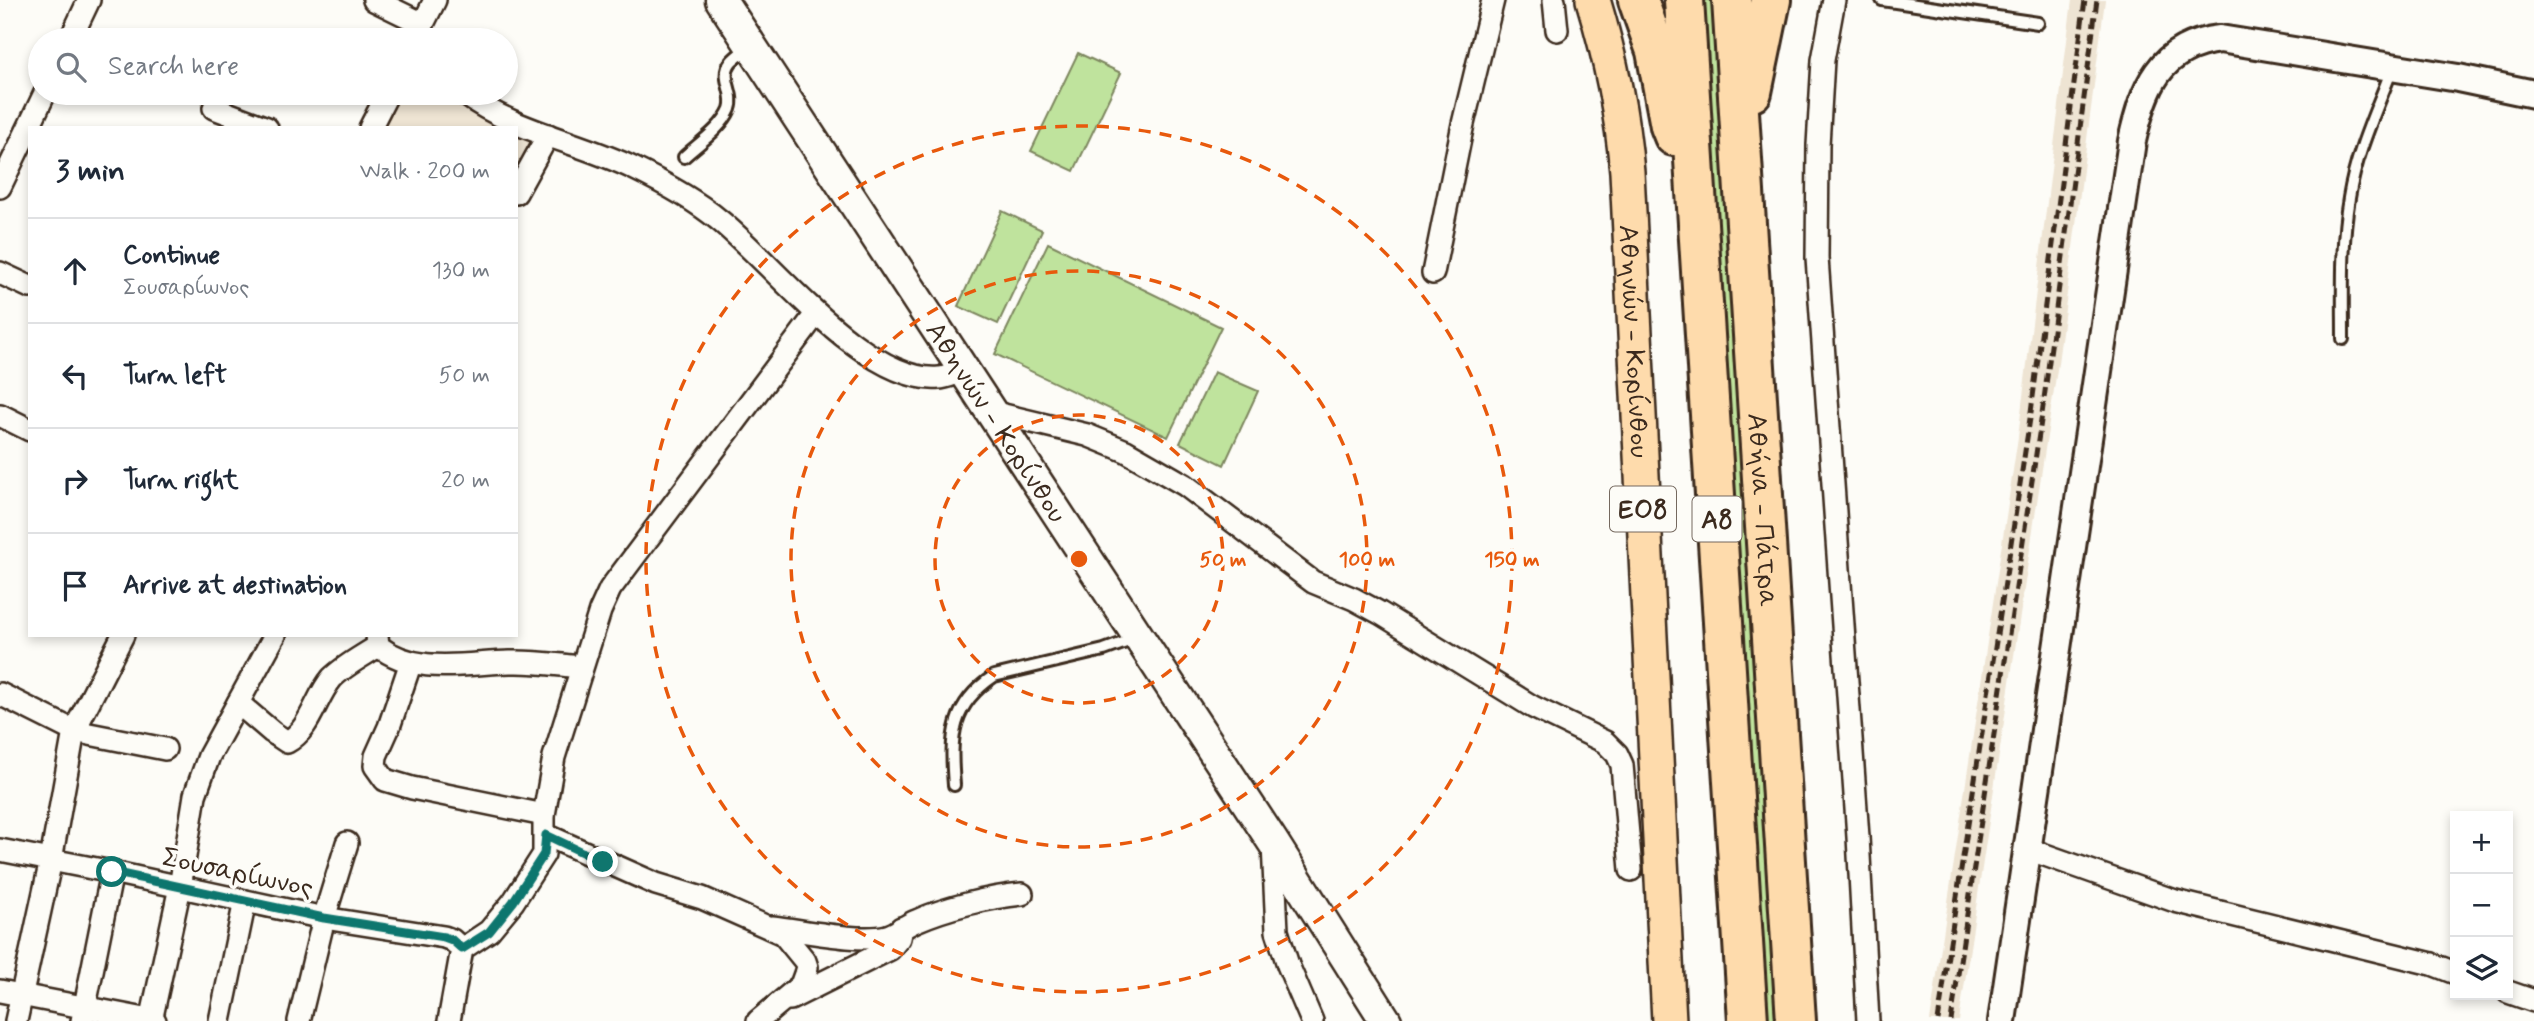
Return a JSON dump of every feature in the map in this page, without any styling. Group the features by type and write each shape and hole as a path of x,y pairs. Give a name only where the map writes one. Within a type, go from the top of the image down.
{"highway":[{"path":"1638,0 1656,51 1670,126 1696,190"},
{"name":"Αθήνα - Πάτρα","path":"1684,0 1748,1021"},
{"name":"Αθήνα - Πάτρα","path":"1732,0 1796,1021"},
{"path":"1741,149 1771,0"}],"main road":[{"name":"Αθηνών - Κορίνθου","path":"721,0 1273,842 1387,1021"},
{"name":"Αθηνών - Κορίνθου","path":"1593,0 1611,64 1627,172 1669,1021"}],"street":[{"path":"76,28 89,0"},
{"path":"374,0 413,28"},
{"path":"421,28 435,0"},
{"path":"1433,273 1463,124 1493,0"},
{"path":"1554,0 1557,30"},
{"path":"1834,0 1823,60 1818,145 1817,258 1857,824 1868,1021"},
{"path":"2002,1021 2132,141 2143,97 2168,60 2192,44 2220,39 2393,66 2534,93"},
{"path":"29,126 39,105"},
{"path":"371,126 382,105"},
{"path":"482,105 502,117 632,168 694,202 743,239 816,314 893,369 917,376 939,378 964,371"},
{"path":"214,108 262,126"},
{"path":"0,187 28,129"},
{"path":"518,189 548,135"},
{"path":"0,273 28,286"},
{"path":"449,1021 462,949 489,932 513,902 544,854 554,757 581,667 610,589 816,314"},
{"path":"991,412 1087,435 1126,450 1194,491 1313,582 1354,598 1533,707 1605,742 1617,754 1622,765 1631,870"},
{"path":"0,415 28,429"},
{"path":"16,1021 51,860 75,731 122,637"},
{"path":"0,991 83,1014 152,1021 180,887 195,795 209,756 274,637"},
{"path":"238,703 287,742 296,737 311,716 333,677 377,640 391,655 411,662 450,667 512,662 581,667"},
{"path":"411,662 376,756 375,766 385,780 545,825 656,884 702,898 783,934 798,950 807,967 801,985 758,1021"},
{"path":"0,694 75,731 165,749"},
{"path":"1273,842 1277,931 1292,976 1312,1021"},
{"path":"299,1021 324,918 347,843"},
{"path":"2028,849 2175,901 2432,964 2450,971"},
{"name":"Σουσαρίωνος","path":"0,850 324,918 444,937 462,949"},
{"path":"83,1014 112,872"},
{"path":"770,927 858,937 887,936 917,920 1008,895 1021,894"},
{"path":"220,1021 245,901"},
{"path":"782,1003 890,949 899,938 901,928"},
{"path":"2513,994 2534,1001"}],"lane":[{"path":"1882,0 2038,23"},
{"path":"684,157 729,112 732,100 726,79 727,69 751,45"},
{"path":"2343,339 2344,247 2348,198 2360,154 2393,66"},
{"path":"954,785 952,754 955,727 964,704 978,688 994,676 1104,650 1139,637"}],"shaded area":[{"path":"2072,0 2105,0 2058,363 1959,1021 1930,1021 2018,437"},
{"path":"391,105 459,105 502,126 381,126"},
{"path":"518,134 535,141 518,171"}],"green space":[{"path":"1704,0 1714,0 1778,1021 1767,1021"},
{"path":"1078,53 1121,73 1074,171 1031,151"},
{"path":"1002,211 1042,230 998,324 958,306"},
{"path":"1048,243 1221,327 1168,437 995,354"},
{"path":"1214,372 1258,391 1224,465 1180,443"}],"railway":[{"path":"1938,1021 2031,412 2085,0"},
{"path":"1951,1021 2042,414 2097,0"}],"route":[{"path":"112,872 324,918 444,937 462,949 489,932 513,902 544,854 546,835 603,862"}]}
